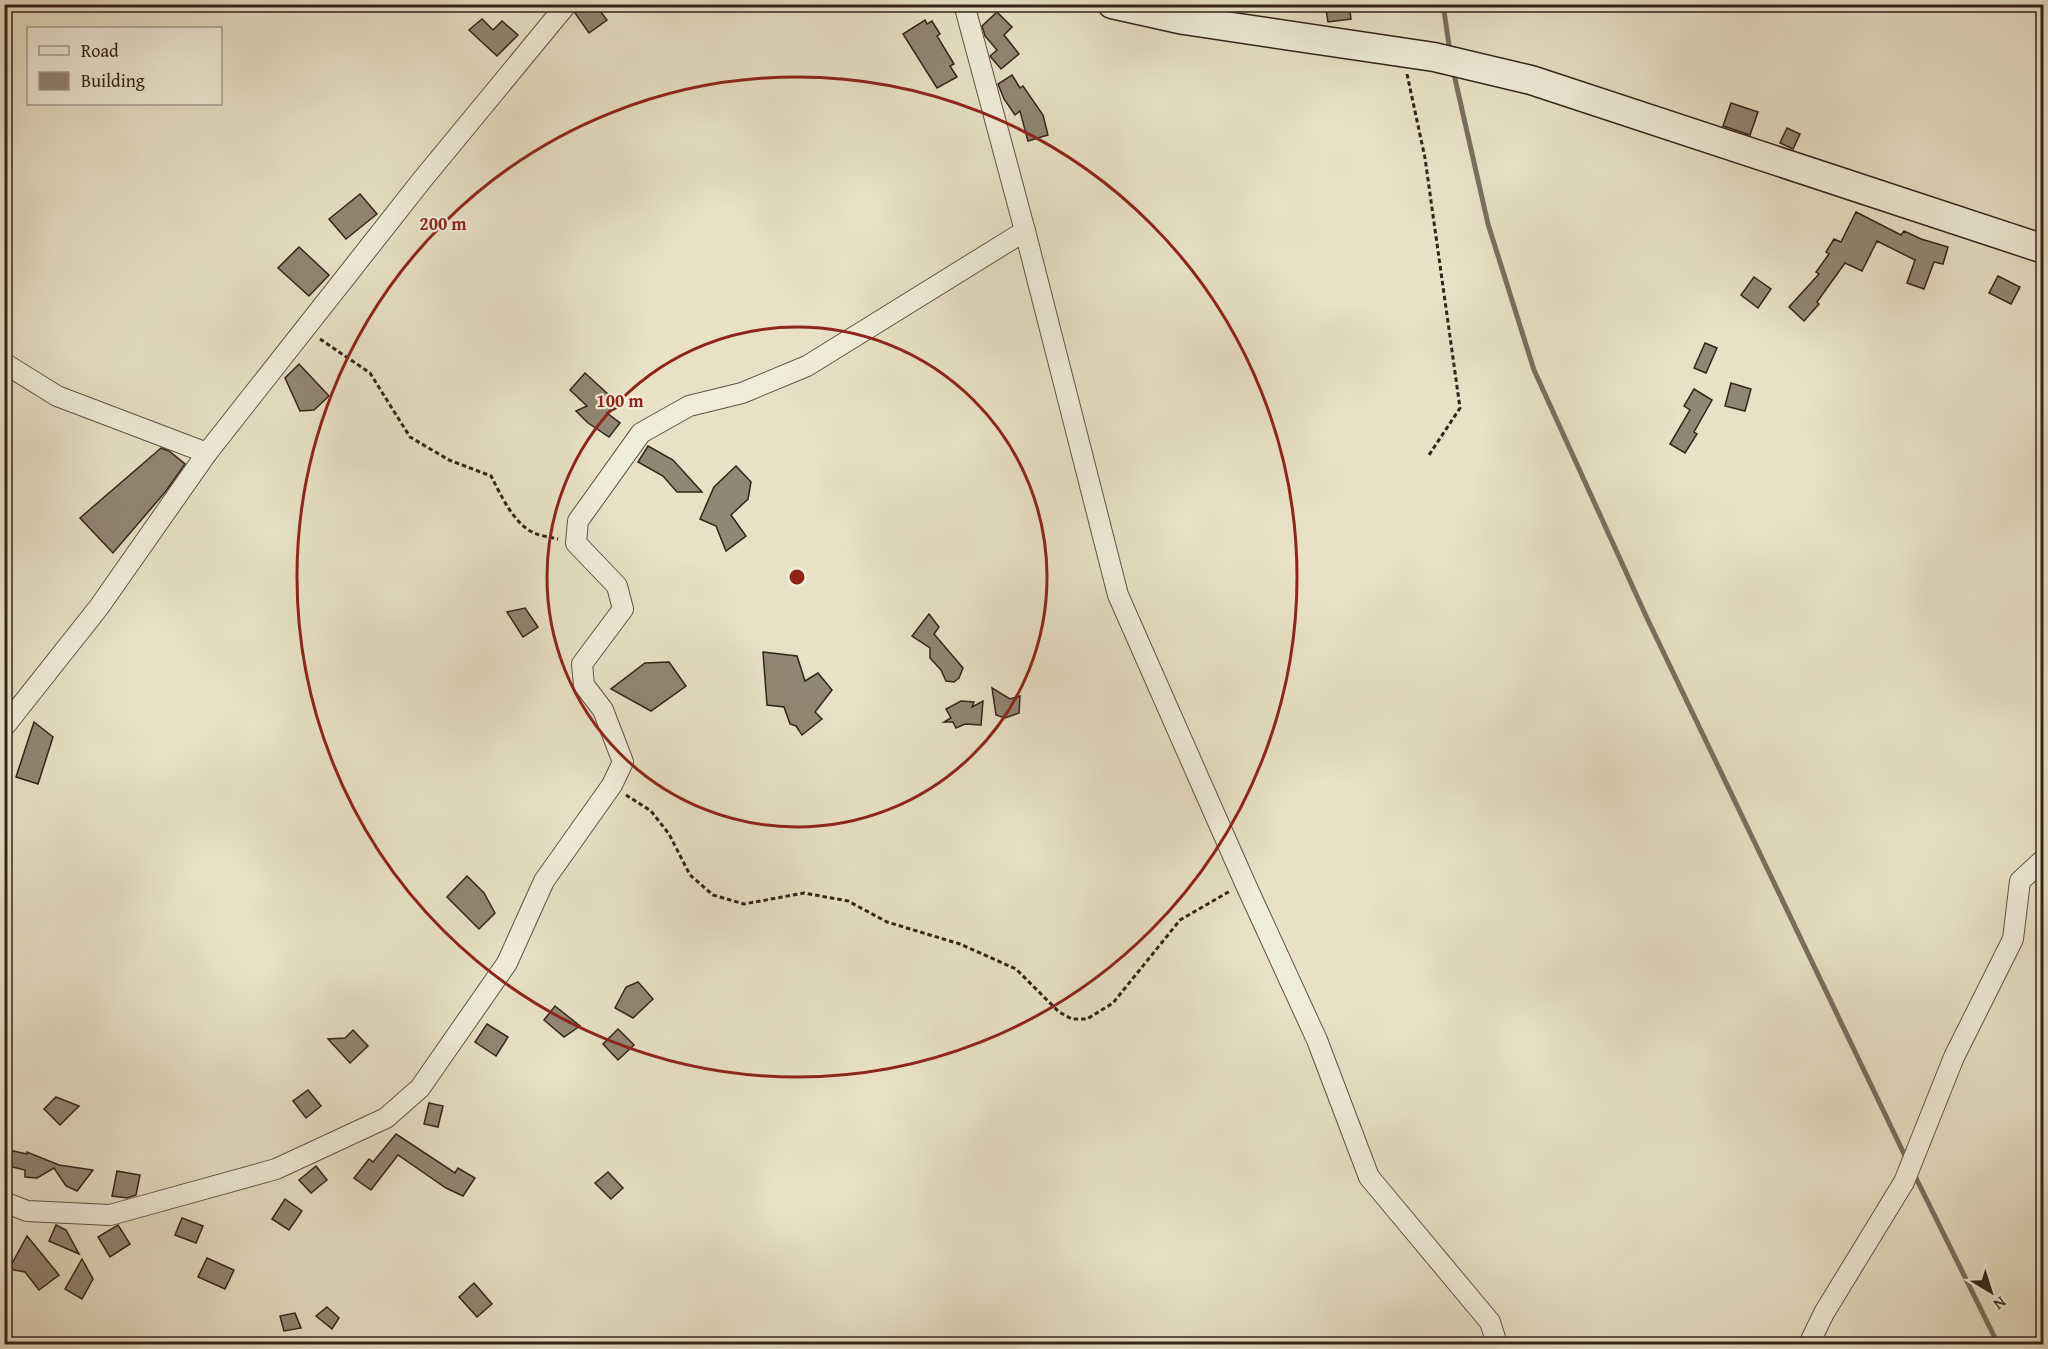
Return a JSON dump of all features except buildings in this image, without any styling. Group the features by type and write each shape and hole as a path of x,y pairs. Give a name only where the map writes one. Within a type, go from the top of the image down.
{"main road":[{"path":"1112,4 1184,20 1402,51 1531,80 2043,249"}],"street":[{"path":"4,727 99,607 207,453 422,180 567,4"},
{"path":"964,4 1118,595 1317,1040 1369,1178 1490,1322 1497,1344"},
{"path":"4,1202 27,1211 110,1215 276,1169 386,1118 420,1088 507,963 543,881 612,785 623,762 603,710 584,685 582,664 623,609 618,586 576,543 578,521 640,433 689,406 742,393 807,366 1025,231"},
{"path":"4,363 57,396 207,453"},
{"path":"1809,1344 1824,1314 1904,1182 1954,1057 2013,939 2020,881 2043,859"}],"path":[{"path":"1402,51 1425,158 1460,408 1429,455"},
{"path":"306,330 370,373 410,437 449,460 491,476 504,501 522,524 535,533 576,543"},
{"path":"612,785 651,811 669,834 690,875 712,895 744,904 804,893 848,902 887,922 960,944 1016,969 1059,1012 1072,1019 1087,1019 1113,1003 1180,920 1245,883"}],"waterway":[{"path":"1443,4 1450,52"},
{"path":"1453,70 1488,224 1534,370 1646,616 1907,1160"},
{"path":"1914,1174 1998,1344"}]}
